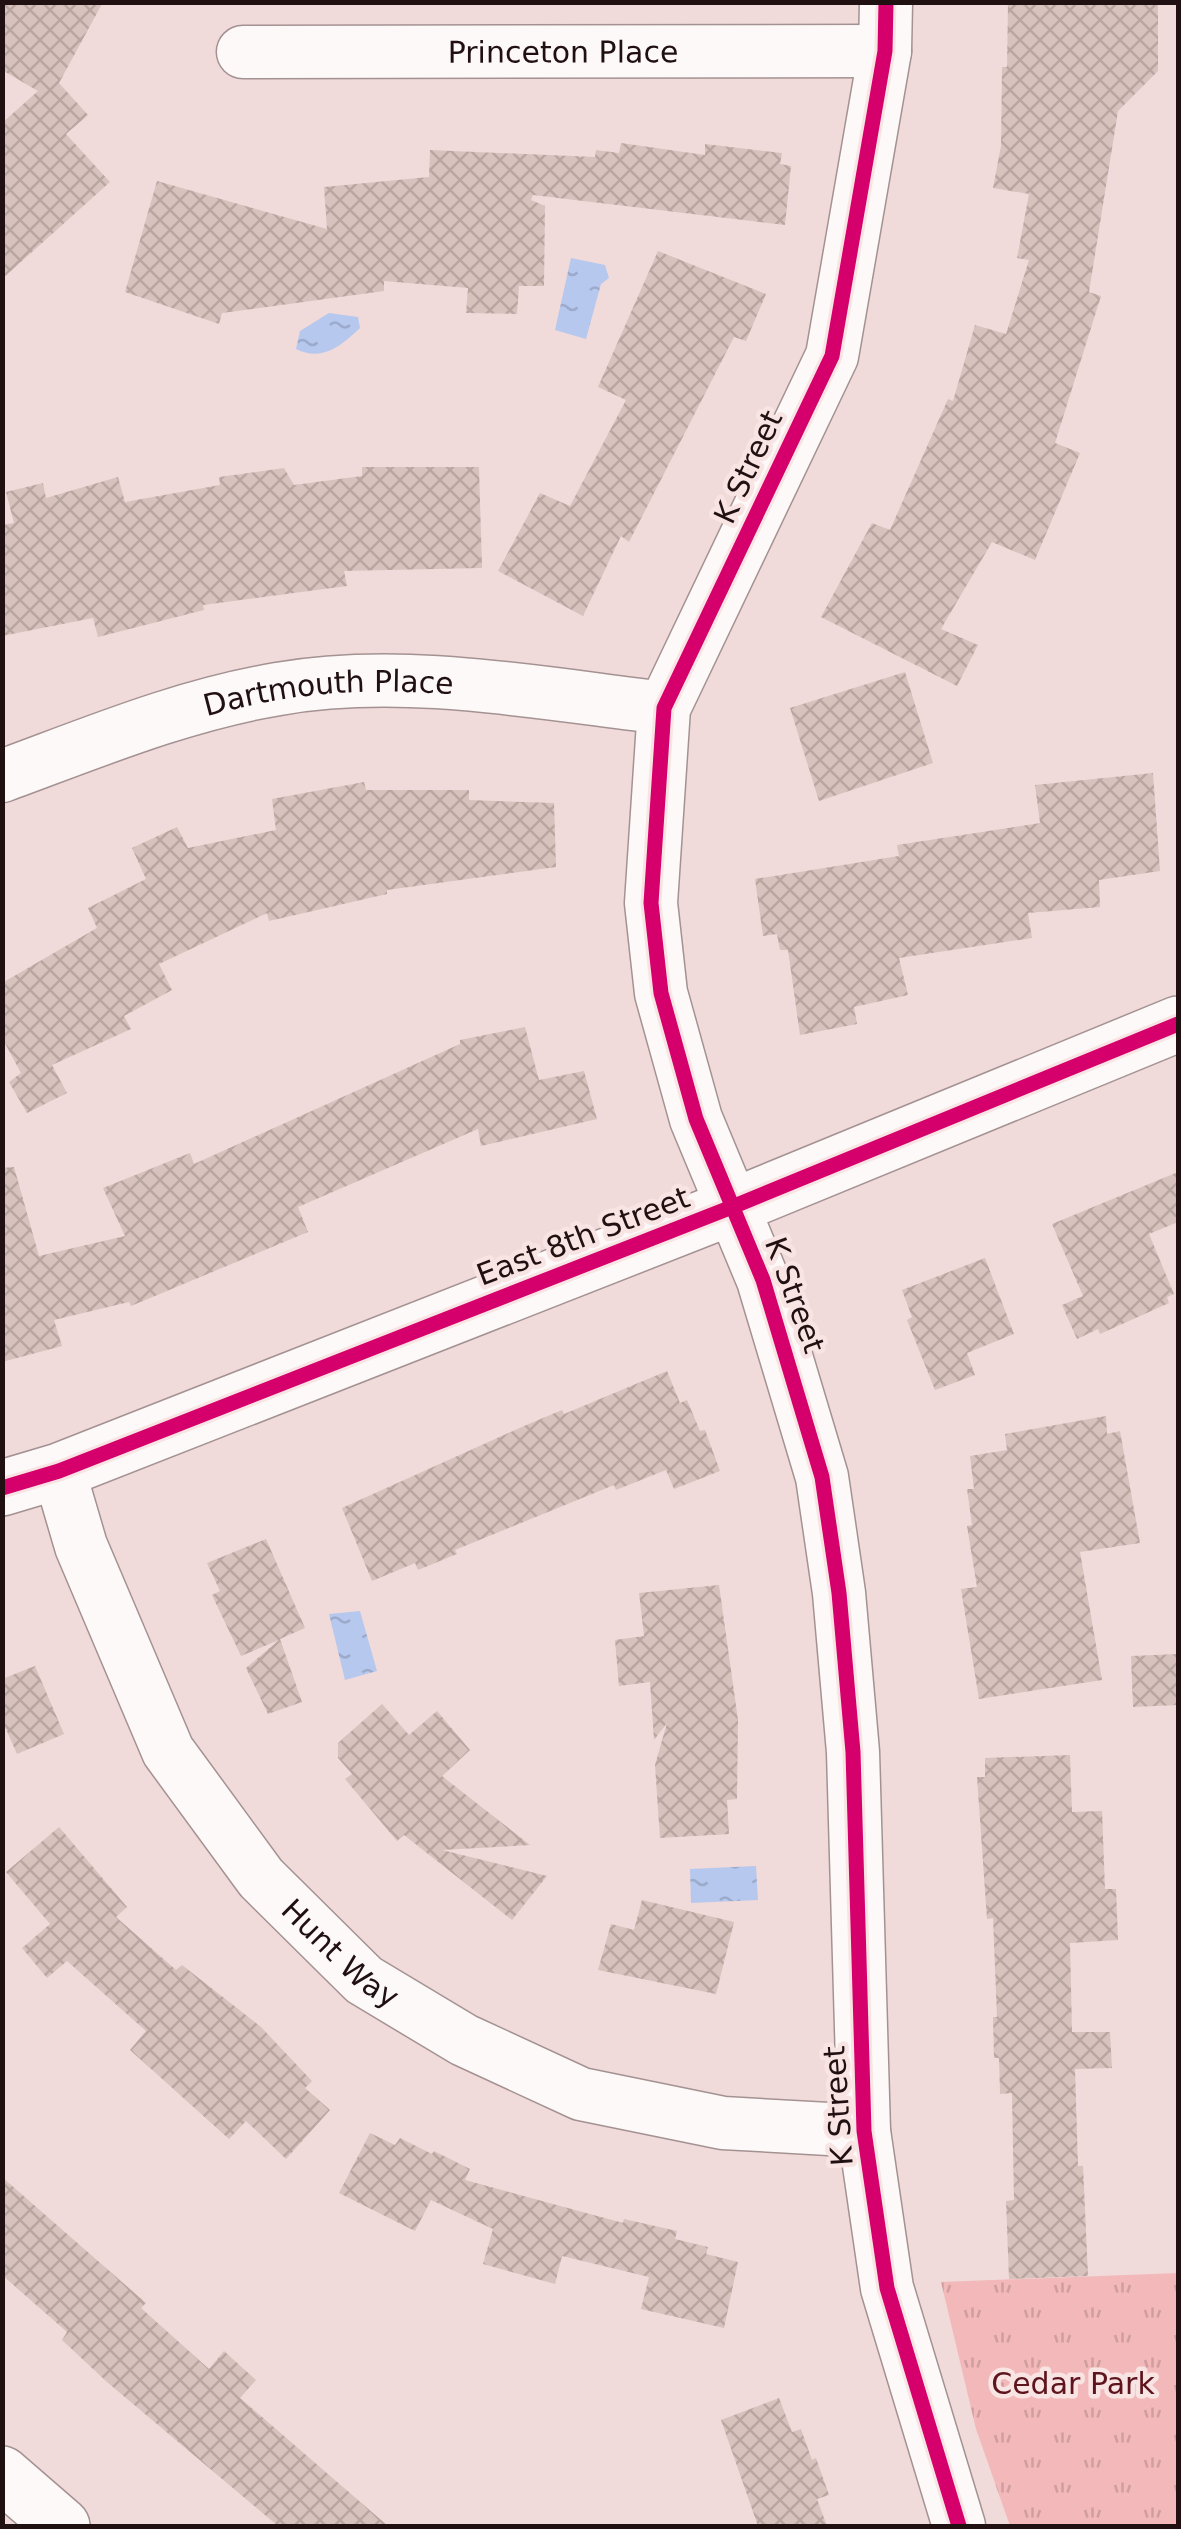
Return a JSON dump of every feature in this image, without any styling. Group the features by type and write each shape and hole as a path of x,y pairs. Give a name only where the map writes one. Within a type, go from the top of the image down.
{"street":[{"name":"Princeton Place","path":"243,52 886,27"},
{"name":"K Street","path":"886,27 832,356 664,708 652,902 661,993 696,1120 763,1280 799,1389 822,1477 836,1574 853,1752 864,2130 886,2288 959,2526"},
{"name":"Dartmouth Place","path":"2,776 170,715 280,688 431,680 664,708"},
{"name":"East 8th Street","path":"2,1488 58,1470 732,1206 1178,1024"},
{"name":"Hunt Way","path":"58,1470 81,1546 168,1751 261,1878 364,1980 464,2040 581,2094 723,2124 864,2130"},
{"path":"2,2474 62,2526"}],"green space":[{"name":"Cedar Park","path":"1178,2273 1178,2526 1010,2526 976,2429 941,2282"}],"water":[{"path":"571,258 605,265 609,278 601,284 586,339 555,330"},
{"path":"329,313 358,317 360,328 323,353 296,349 300,331"},
{"path":"360,1611 377,1671 345,1680 329,1614"},
{"path":"756,1866 758,1900 691,1903 690,1869"}],"building":[{"path":"2,2 103,2 59,83 88,115 66,134 110,182 2,279 2,123 38,91 2,70"},
{"path":"1008,2 1158,2 1158,71 1118,111 1089,292 1101,296 1055,443 1080,453 1035,560 992,542 941,629 978,645 957,686 821,617 872,523 890,530 948,399 953,401 975,325 1006,334 1029,260 1017,258 1029,194 993,188 1001,146"},
{"path":"621,143 705,155 705,144 782,153 780,164 791,166 785,225 533,195 531,200 545,206 544,286 519,286 517,314 466,313 468,288 384,281 384,291 222,313 219,324 125,292 157,181 327,229 324,187 429,177 430,150 595,157 596,150 619,153"},
{"path":"658,251 766,294 746,341 734,337 629,542 621,536 583,616 498,571 540,493 570,506 626,400 598,387"},
{"path":"362,467 479,467 482,568 344,571 347,586 203,605 204,610 98,637 93,618 2,636 2,525 14,523 6,492 43,483 46,498 118,477 125,502 220,485 219,477 284,468 294,485 362,476"},
{"path":"905,672 933,763 819,801 790,708"},
{"path":"1153,773 1160,871 1099,880 1100,907 1028,913 1032,938 899,958 908,995 854,1007 857,1024 800,1035 788,950 780,950 777,934 763,936 755,879 899,856 897,845 1040,823 1035,785"},
{"path":"364,782 366,790 469,790 469,800 554,803 556,867 387,890 387,894 269,921 267,913 159,964 172,990 124,1016 131,1029 52,1065 67,1093 27,1113 9,1082 21,1073 2,1038 2,983 97,928 88,908 146,879 132,848 177,827 188,848 276,830 272,799"},
{"path":"525,1027 539,1080 584,1071 597,1119 481,1146 478,1129 298,1207 308,1232 131,1306 129,1302 54,1320 62,1346 2,1362 2,1168 14,1167 39,1256 125,1236 103,1188 190,1153 194,1164 460,1044 460,1040"},
{"path":"1178,1172 1178,1222 1149,1234 1174,1294 1167,1297 1169,1303 1100,1334 1098,1329 1077,1339 1062,1305 1083,1296 1052,1224"},
{"path":"985,1258 1014,1334 967,1353 975,1375 935,1390 907,1320 912,1317 902,1290"},
{"path":"667,1371 680,1403 687,1400 700,1431 705,1430 720,1471 674,1489 666,1470 616,1490 614,1485 455,1550 457,1554 418,1570 415,1563 372,1581 342,1508 524,1426 562,1410 564,1414"},
{"path":"1106,1416 1107,1434 1120,1431 1140,1543 1080,1552 1102,1680 979,1699 961,1589 977,1587 967,1526 972,1525 967,1489 974,1489 970,1456 1007,1450 1005,1434"},
{"path":"266,1539 305,1628 280,1639 302,1702 268,1714 246,1668 279,1640 241,1656 212,1595 220,1591 207,1563"},
{"path":"719,1585 738,1720 737,1799 727,1800 729,1834 660,1838 655,1765 667,1723 654,1740 650,1682 619,1686 615,1640 644,1636 639,1593"},
{"path":"1178,1654 1178,1705 1133,1707 1131,1656"},
{"path":"35,1666 64,1734 17,1754 2,1720 2,1679"},
{"path":"382,1704 409,1735 437,1711 470,1750 442,1776 530,1845 442,1850 547,1876 512,1920 404,1835 397,1841 345,1779 352,1774 338,1758 338,1743"},
{"path":"1070,1755 1072,1812 1102,1811 1105,1889 1116,1889 1118,1940 1070,1943 1072,2032 1110,2032 1112,2068 1075,2069 1078,2166 1083,2166 1088,2276 1009,2279 1006,2201 1014,2200 1012,2093 1000,2094 999,2058 994,2058 993,2017 997,2017 993,1918 987,1919 977,1777 985,1777 985,1758"},
{"path":"59,1827 127,1907 116,1917 176,1970 182,1965 261,2027 312,2081 305,2088 330,2110 286,2159 246,2121 229,2139 130,2050 146,2031 67,1961 47,1978 22,1948 50,1924 6,1872"},
{"path":"642,1900 734,1922 716,1994 598,1970 611,1924 634,1930"},
{"path":"370,2133 395,2145 400,2138 432,2154 434,2151 470,2169 465,2180 623,2223 624,2219 677,2231 675,2239 708,2247 706,2254 738,2262 724,2328 641,2309 649,2277 562,2256 555,2284 483,2264 493,2229 431,2200 415,2231 339,2193"},
{"path":"2,2177 146,2303 141,2308 209,2369 224,2351 256,2380 240,2398 388,2526 278,2526 107,2382 62,2340 67,2332 2,2275"},
{"path":"779,2398 792,2432 801,2429 812,2460 816,2458 829,2495 817,2499 827,2526 758,2526 721,2420"}],"cycle path":[{"path":"886,2 885,51 832,356 664,708 651,903 661,993 696,1119 763,1280 822,1477 839,1593 853,1752 864,2131 887,2288 959,2526"},
{"path":"2,1488 59,1471 732,1207 1178,1024"}]}
